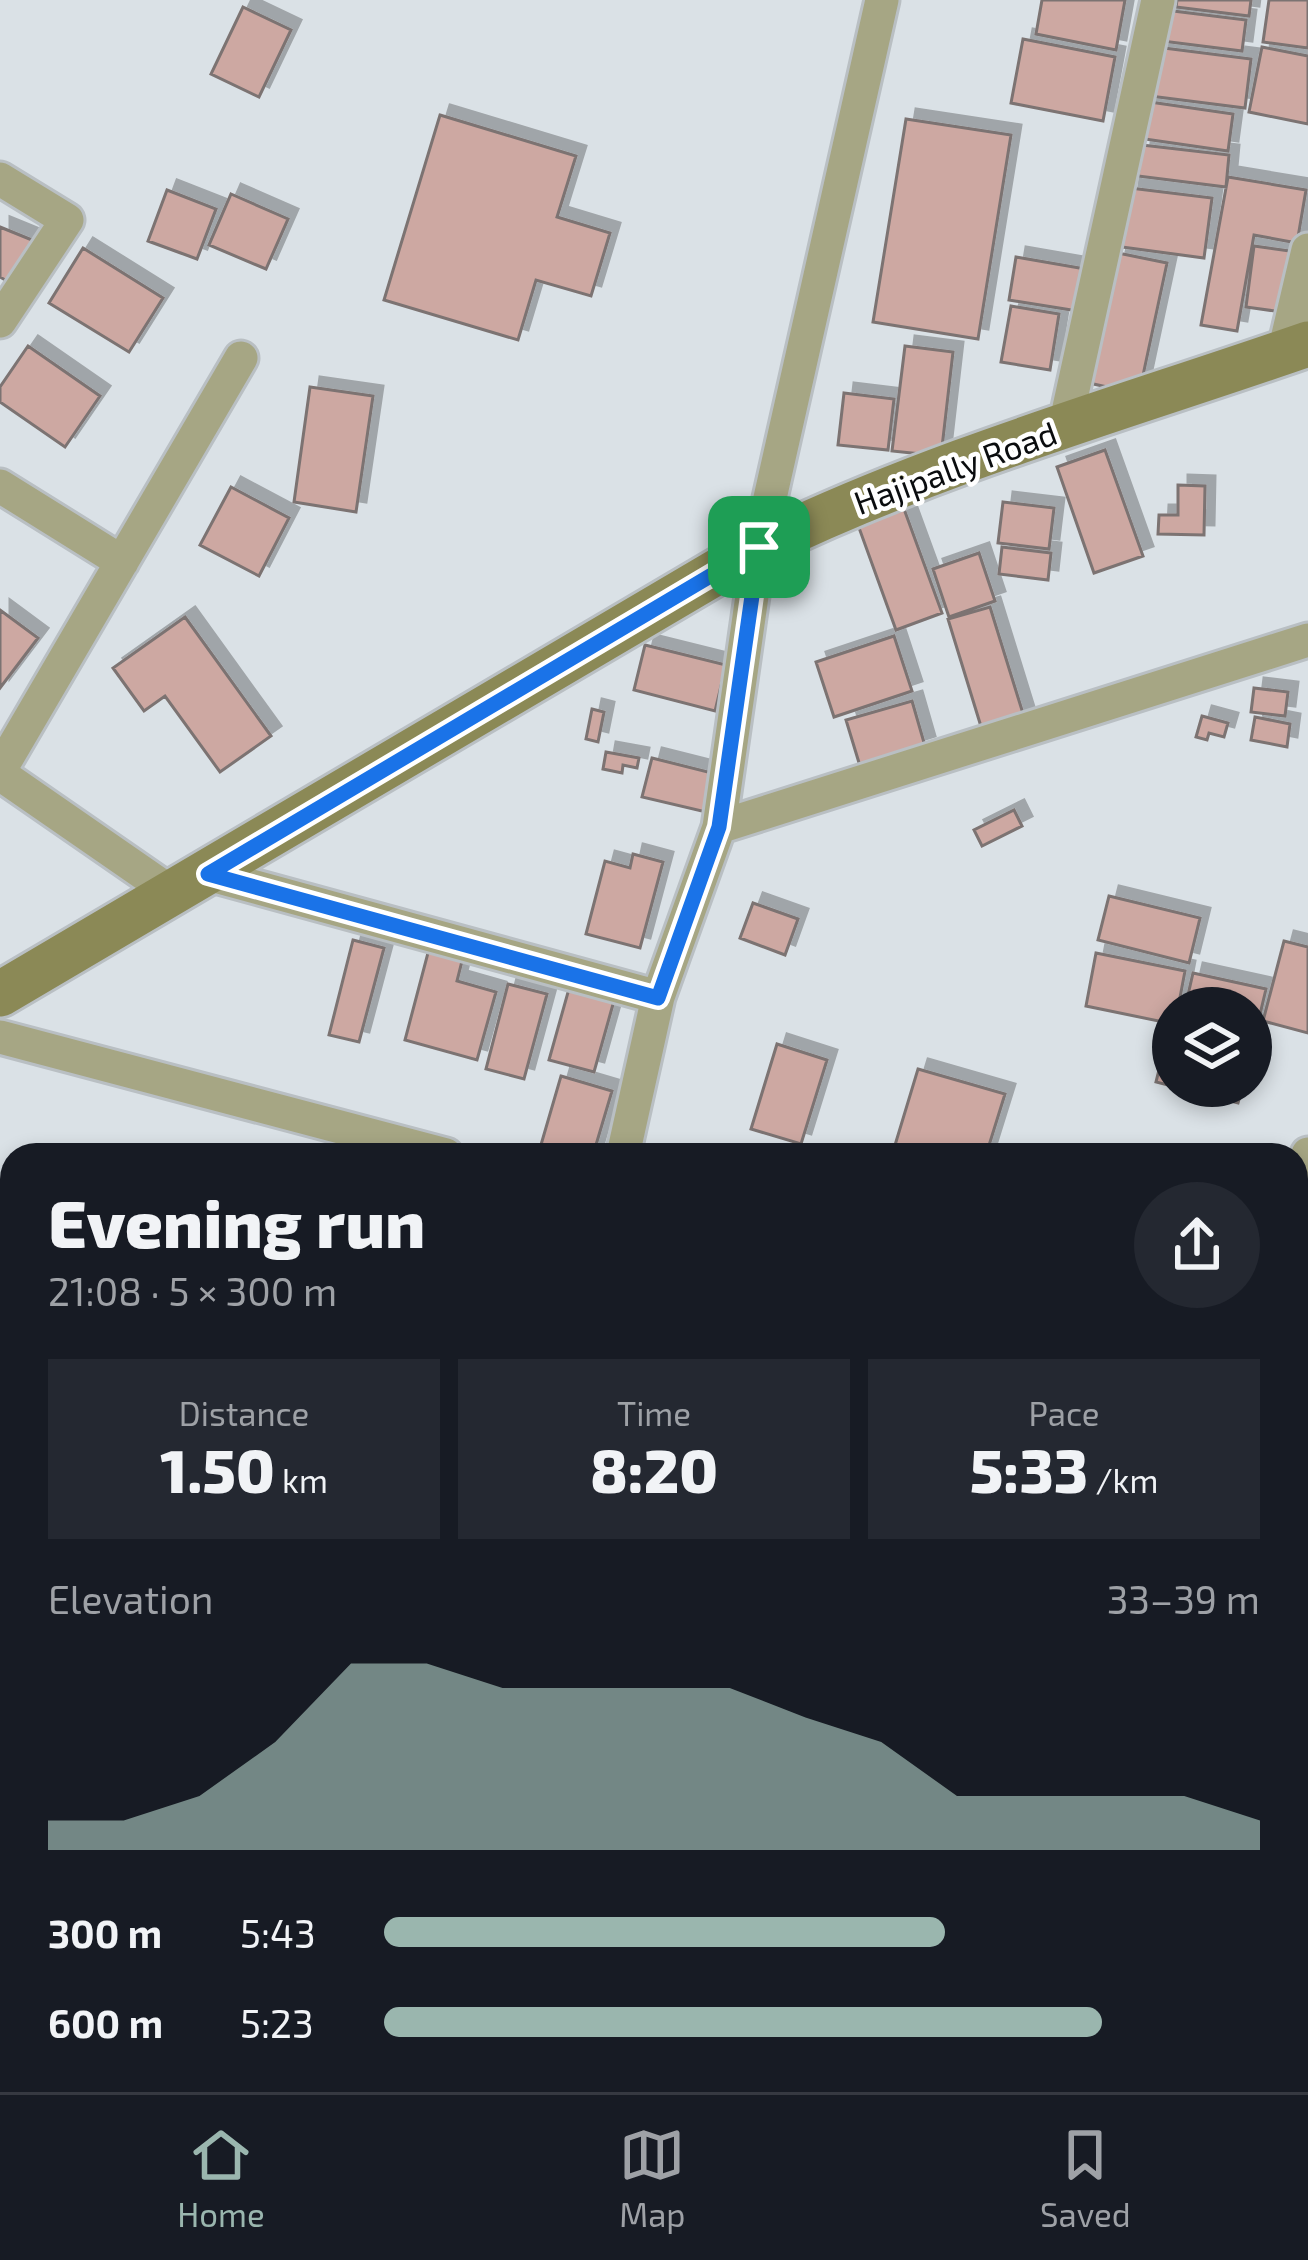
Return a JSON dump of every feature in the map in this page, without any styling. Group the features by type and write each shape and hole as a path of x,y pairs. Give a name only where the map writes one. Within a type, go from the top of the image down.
{"street":[{"path":"626,1143 658,998 719,827 759,547 882,0"},
{"path":"1065,426 1158,0"},
{"path":"0,179 67,220 0,321"},
{"path":"1296,348 1308,250"},
{"name":"Hajipally Road","path":"0,994 759,547 917,477 1296,348"},
{"path":"242,358 0,772 190,884 658,998"},
{"path":"0,486 122,562"},
{"path":"719,827 1308,640"},
{"path":"0,1037 391,1143"}],"building":[{"path":"1042,0 1125,0 1116,50 1036,34"},
{"path":"1177,0 1251,0 1249,16 1176,7"},
{"path":"1269,0 1308,0 1308,48 1263,42"},
{"path":"243,7 291,30 259,97 211,74"},
{"path":"1165,10 1246,20 1242,51 1162,41"},
{"path":"1023,39 1115,57 1103,121 1011,103"},
{"path":"1156,47 1251,59 1245,108 1150,96"},
{"path":"1262,47 1308,56 1308,124 1249,112"},
{"path":"1143,101 1233,114 1228,151 1138,138"},
{"path":"440,115 576,156 557,217 610,233 591,296 536,280 518,340 384,300"},
{"path":"906,119 1011,135 978,339 873,322"},
{"path":"1142,145 1229,155 1226,187 1138,176"},
{"path":"1228,177 1306,190 1297,243 1254,235 1237,331 1201,325"},
{"path":"1130,188 1212,198 1204,258 1122,247"},
{"path":"167,190 216,209 197,259 148,241"},
{"path":"231,194 288,219 266,269 209,245"},
{"path":"0,227 37,242 12,284 0,277"},
{"path":"1254,246 1297,252 1289,313 1246,307"},
{"path":"83,248 163,298 129,352 49,303"},
{"path":"1118,253 1167,263 1139,394 1089,383"},
{"path":"1016,257 1091,270 1084,312 1009,300"},
{"path":"1011,306 1059,314 1050,370 1001,362"},
{"path":"28,346 100,396 65,447 0,402 0,387"},
{"path":"905,346 953,352 941,456 892,451"},
{"path":"310,387 373,396 356,512 294,502"},
{"path":"844,393 894,399 888,450 838,445"},
{"path":"1105,450 1143,556 1094,573 1057,467"},
{"path":"1178,485 1205,486 1204,535 1158,534 1159,515 1178,515"},
{"path":"231,487 289,518 259,576 200,545"},
{"path":"1003,502 1054,508 1049,549 998,543"},
{"path":"904,509 942,613 896,630 858,525"},
{"path":"1002,547 1051,553 1048,580 999,574"},
{"path":"979,553 995,601 949,617 933,569"},
{"path":"990,607 1025,720 983,733 948,619"},
{"path":"0,610 38,638 0,688"},
{"path":"185,617 271,736 220,772 165,696 144,711 113,668"},
{"path":"894,636 912,691 834,717 816,662"},
{"path":"645,645 726,665 715,711 634,690"},
{"path":"1254,688 1288,692 1285,716 1251,712"},
{"path":"912,701 925,746 860,766 846,720"},
{"path":"592,709 604,712 598,742 586,739"},
{"path":"1202,716 1228,723 1224,737 1209,733 1207,740 1196,737"},
{"path":"1255,717 1290,724 1287,747 1251,740"},
{"path":"606,752 639,758 637,768 623,765 622,773 603,769"},
{"path":"652,758 716,774 706,812 642,797"},
{"path":"1014,810 1022,826 982,846 974,830"},
{"path":"633,854 663,862 640,948 586,934 605,861 630,868"},
{"path":"1109,896 1200,918 1189,963 1098,940"},
{"path":"753,903 798,919 785,955 740,938"},
{"path":"353,940 384,948 359,1042 329,1035"},
{"path":"1284,941 1308,947 1308,1033 1272,1023 1272,987"},
{"path":"429,949 463,957 457,981 496,992 477,1060 405,1040"},
{"path":"1096,953 1185,971 1182,987 1152,987 1152,1020 1086,1006"},
{"path":"1193,973 1257,987 1190,987"},
{"path":"572,978 617,990 594,1072 549,1060"},
{"path":"508,984 547,994 524,1079 486,1069"},
{"path":"777,1044 827,1060 801,1143 751,1129"},
{"path":"918,1069 1005,1094 990,1143 896,1143"},
{"path":"561,1076 612,1091 597,1143 541,1143"}],"route":[{"path":"759,547 719,827 658,998 208,874 484,710 759,547"}]}
